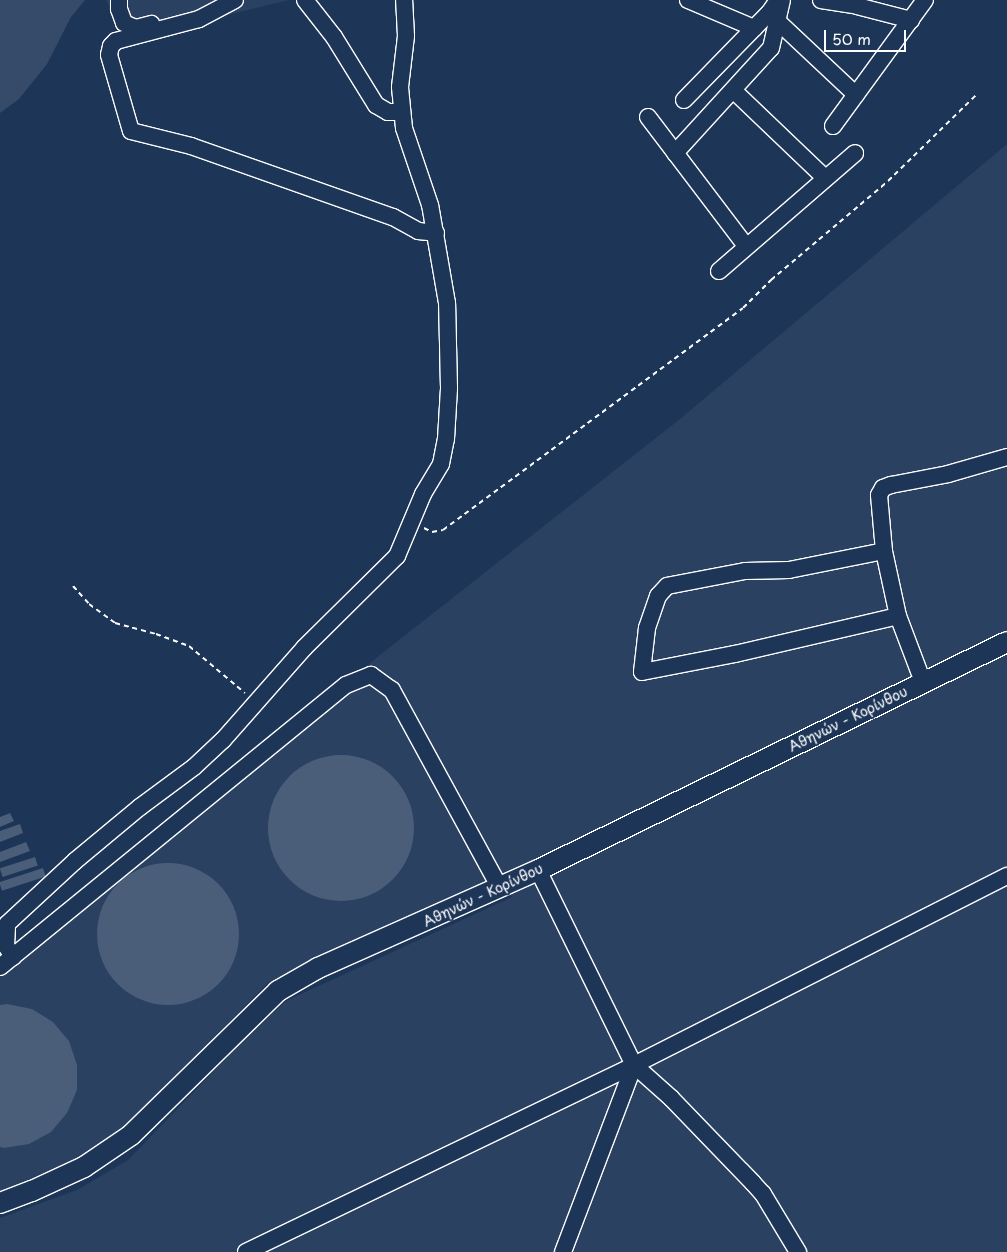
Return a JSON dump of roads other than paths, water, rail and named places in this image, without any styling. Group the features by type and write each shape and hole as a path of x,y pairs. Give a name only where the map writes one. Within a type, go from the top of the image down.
{"main road":[{"name":"Αθηνών - Κορίνθου","path":"0,1203 32,1191 84,1167 123,1141 152,1116 278,991 318,968 500,888 1007,642"}],"street":[{"path":"120,0 119,9 124,22 136,28 235,0"},
{"path":"235,0 199,18 116,41 111,46 109,55 131,131 191,146 393,217 418,231 436,233"},
{"path":"304,0 334,37 376,106 388,112 402,112"},
{"path":"6,962 7,924 82,855 140,807 194,767 223,740 304,648 397,556 423,494 441,464 448,418 449,388 446,303 436,233 422,178 404,128 400,88 406,36 404,0"},
{"path":"688,0 754,28"},
{"path":"821,0 857,6 910,20"},
{"path":"833,126 926,0"},
{"path":"684,100 754,28 777,9"},
{"path":"675,153 771,48 777,9"},
{"path":"777,9 856,95"},
{"path":"733,90 825,178"},
{"path":"648,117 746,246"},
{"path":"719,271 855,153"},
{"path":"923,682 898,616 884,551 878,498 884,488 891,485 948,474 1007,457"},
{"path":"884,551 789,570 745,571 667,586 658,596 647,628 642,672 734,654 898,616"},
{"path":"6,962 346,685 371,676 392,690 500,888"},
{"path":"538,870 634,1065 671,1098 763,1194 798,1252"},
{"path":"246,1252 634,1065 1007,876"},
{"path":"563,1252 634,1065"}]}
